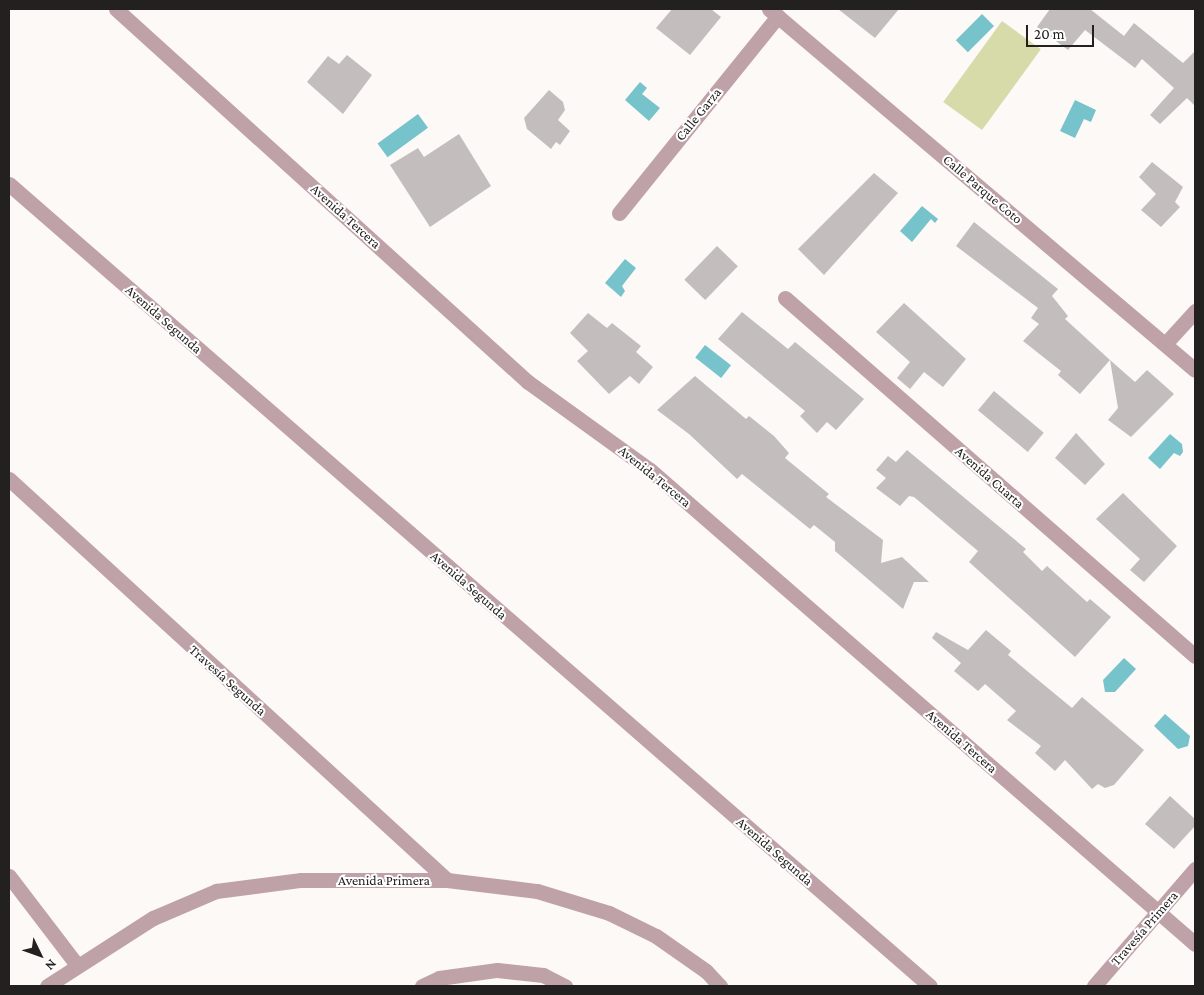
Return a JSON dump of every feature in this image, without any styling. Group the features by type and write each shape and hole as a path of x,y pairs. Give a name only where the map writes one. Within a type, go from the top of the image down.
{"street":[{"name":"Avenida Tercera","path":"116,9 528,382 650,470 1195,944"},
{"name":"Calle Garza","path":"619,213 774,12"},
{"name":"Calle Parque Coto","path":"774,12 1195,370"},
{"name":"Avenida Segunda","path":"9,184 930,986"},
{"name":"Avenida Cuarta","path":"785,298 1195,656"},
{"path":"1165,344 1195,311"},
{"name":"Travesía Segunda","path":"9,479 447,880"},
{"name":"Travesía Primera","path":"1094,986 1195,869"},
{"path":"9,876 77,965"},
{"name":"Avenida Primera","path":"50,986 77,965 152,918 216,891 301,880 447,880 536,892 609,913 656,936 706,971 720,986"},
{"path":"422,986 440,978 496,970 543,974 565,986"}],"green space":[{"path":"1002,21 1041,49 982,130 943,102"}],"water":[{"path":"982,14 994,26 968,52 956,40"},
{"path":"640,82 647,88 642,94 660,108 649,121 625,100"},
{"path":"1075,100 1096,110 1091,122 1084,119 1075,138 1060,131"},
{"path":"418,114 428,128 388,157 378,143"},
{"path":"922,206 938,219 935,223 931,219 912,242 900,231"},
{"path":"625,259 636,268 622,286 625,291 621,297 605,283"},
{"path":"705,345 731,365 721,378 695,358"},
{"path":"1170,434 1182,444 1183,452 1180,456 1174,453 1160,469 1148,458"},
{"path":"1124,658 1136,669 1115,692 1105,692 1103,680"},
{"path":"1165,714 1190,736 1188,746 1178,749 1154,726"}],"building":[{"path":"672,9 711,9 721,17 690,55 656,28"},
{"path":"838,9 899,9 875,38"},
{"path":"1050,9 1090,9 1124,36 1134,23 1183,63 1195,51 1195,106 1187,98 1160,124 1150,115 1174,88 1142,59 1135,68 1085,30 1068,50 1037,27"},
{"path":"347,55 372,75 343,114 307,82 328,56 339,64"},
{"path":"549,90 563,102 565,110 558,120 570,131 560,145 556,142 551,149 527,129 524,118"},
{"path":"459,134 491,186 430,227 390,165 418,148 424,157"},
{"path":"1152,162 1183,187 1175,202 1180,207 1161,227 1141,210 1156,194 1139,177"},
{"path":"874,173 898,193 824,275 798,249"},
{"path":"974,222 1058,289 1052,296 1068,316 1065,319 1110,360 1080,394 1058,375 1061,371 1023,341 1039,324 1031,318 1038,308 956,246"},
{"path":"717,246 738,266 705,300 684,280"},
{"path":"904,303 966,359 943,387 924,372 910,389 897,378 910,362 876,332"},
{"path":"742,312 788,349 795,342 864,399 836,430 827,422 817,433 800,416 805,411 718,339"},
{"path":"588,313 607,328 612,323 641,346 636,352 653,367 639,384 630,376 609,394 577,361 588,351 570,333"},
{"path":"1110,360 1135,382 1147,370 1174,394 1131,437 1108,420 1118,408"},
{"path":"695,376 746,419 749,416 774,436 789,453 785,458 829,494 826,497 883,540 881,563 902,557 929,582 914,582 903,609 835,551 835,542 814,525 810,529 742,474 737,479 689,434 657,410"},
{"path":"994,391 1044,433 1028,452 978,410"},
{"path":"1076,433 1105,464 1085,485 1055,458"},
{"path":"907,450 1026,549 1023,552 1042,571 1047,566 1087,602 1090,599 1111,617 1075,657 969,562 978,551 914,497 909,496 900,506 876,488 886,478 876,470 888,456 896,462"},
{"path":"1123,493 1177,546 1144,582 1130,570 1140,559 1096,519"},
{"path":"986,630 1011,651 1008,655 1072,708 1082,697 1144,750 1114,785 1105,788 1098,784 1092,789 1065,760 1055,771 1035,753 1041,746 1007,720 1016,711 985,684 978,691 954,671 961,663 932,638 936,632 968,650"},
{"path":"1170,796 1195,819 1195,826 1174,849 1145,824"}]}
